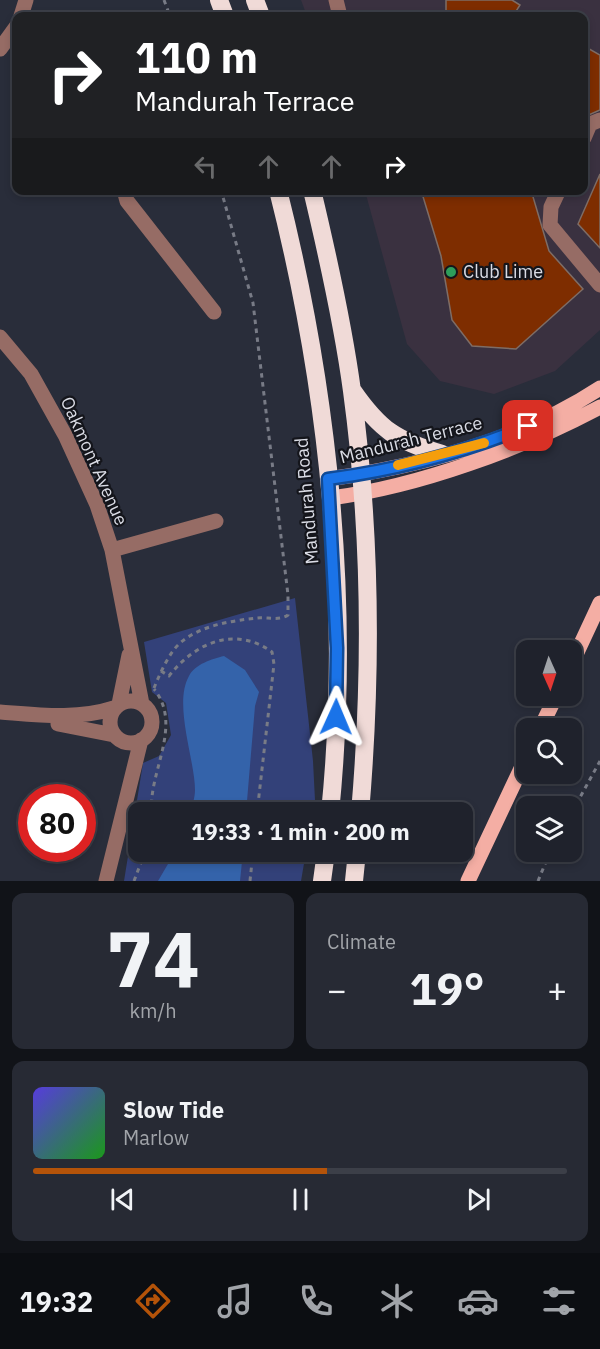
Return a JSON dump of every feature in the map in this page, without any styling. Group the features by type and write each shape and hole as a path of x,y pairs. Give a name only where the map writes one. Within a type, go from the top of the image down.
{"highway":[{"name":"Mandurah Road","path":"279,195 309,330 331,498 337,648 330,802"},
{"path":"313,195 330,266 352,390 363,494 369,638 361,802"},
{"path":"352,390 366,410 386,431 411,445 442,454"},
{"path":"322,881 325,862"},
{"path":"354,881 356,862"}],"main road":[{"name":"Mandurah Terrace","path":"328,479 361,475 489,441 547,418 600,388"},
{"name":"Mandurah Terrace","path":"331,498 363,494 506,450 552,432 600,407"},
{"path":"582,642 600,603"},
{"path":"468,881 516,779"}],"street":[{"path":"0,49 12,32"},
{"path":"588,129 590,124 600,120"},
{"path":"125,195 127,201 214,312"},
{"path":"557,195 551,207 550,225 600,285"},
{"name":"Oakmont Avenue","path":"0,337 31,374 64,435 97,505 112,550 142,704"},
{"path":"112,550 216,521"},
{"name":"Oakmont Avenue","path":"117,706 130,649"},
{"path":"0,712 92,715 131,700 142,704 150,714 152,722 148,734 141,740 131,743 70,725 0,720"},
{"path":"117,706 109,721 132,772"},
{"path":"106,881 141,740"}],"path":[{"path":"153,688 173,650 188,636 225,623 257,618 282,619 288,615 288,595 253,303 222,195"},
{"path":"161,671 169,676 180,662 203,644 225,639 252,642 272,652 274,664 258,802"},
{"path":"581,796 600,761"},
{"path":"134,881 141,862"},
{"path":"250,881 252,862"},
{"path":"538,881 546,862"}],"shaded area":[{"path":"301,0 600,0 600,330 555,371 494,394 440,381 407,344 366,195 588,195 588,12 306,12"},
{"path":"295,598 313,761 315,802 137,802 143,763 159,756 171,735 166,703 152,692 144,642"},
{"path":"224,656 245,670 259,692 255,706 247,802 193,802 194,778 183,701 189,676 195,668 209,660"},
{"path":"128,856 128,862 304,862 301,881 124,881"},
{"path":"169,862 242,862 240,881 158,881"}],"building":[{"path":"446,0 512,0 520,5 516,12 446,12"},
{"path":"588,48 600,55 600,110 588,115"},
{"path":"600,174 600,248 578,224"},
{"path":"423,195 532,195 549,251 583,289 516,349 472,346 452,320 441,256"}],"slow traffic":[{"path":"398,465 484,443"}],"place":[{"name":"Club Lime","path":"451,272"}],"route":[{"path":"336,717 337,648 331,498 328,479 361,475 442,454 489,441 528,426"}]}
